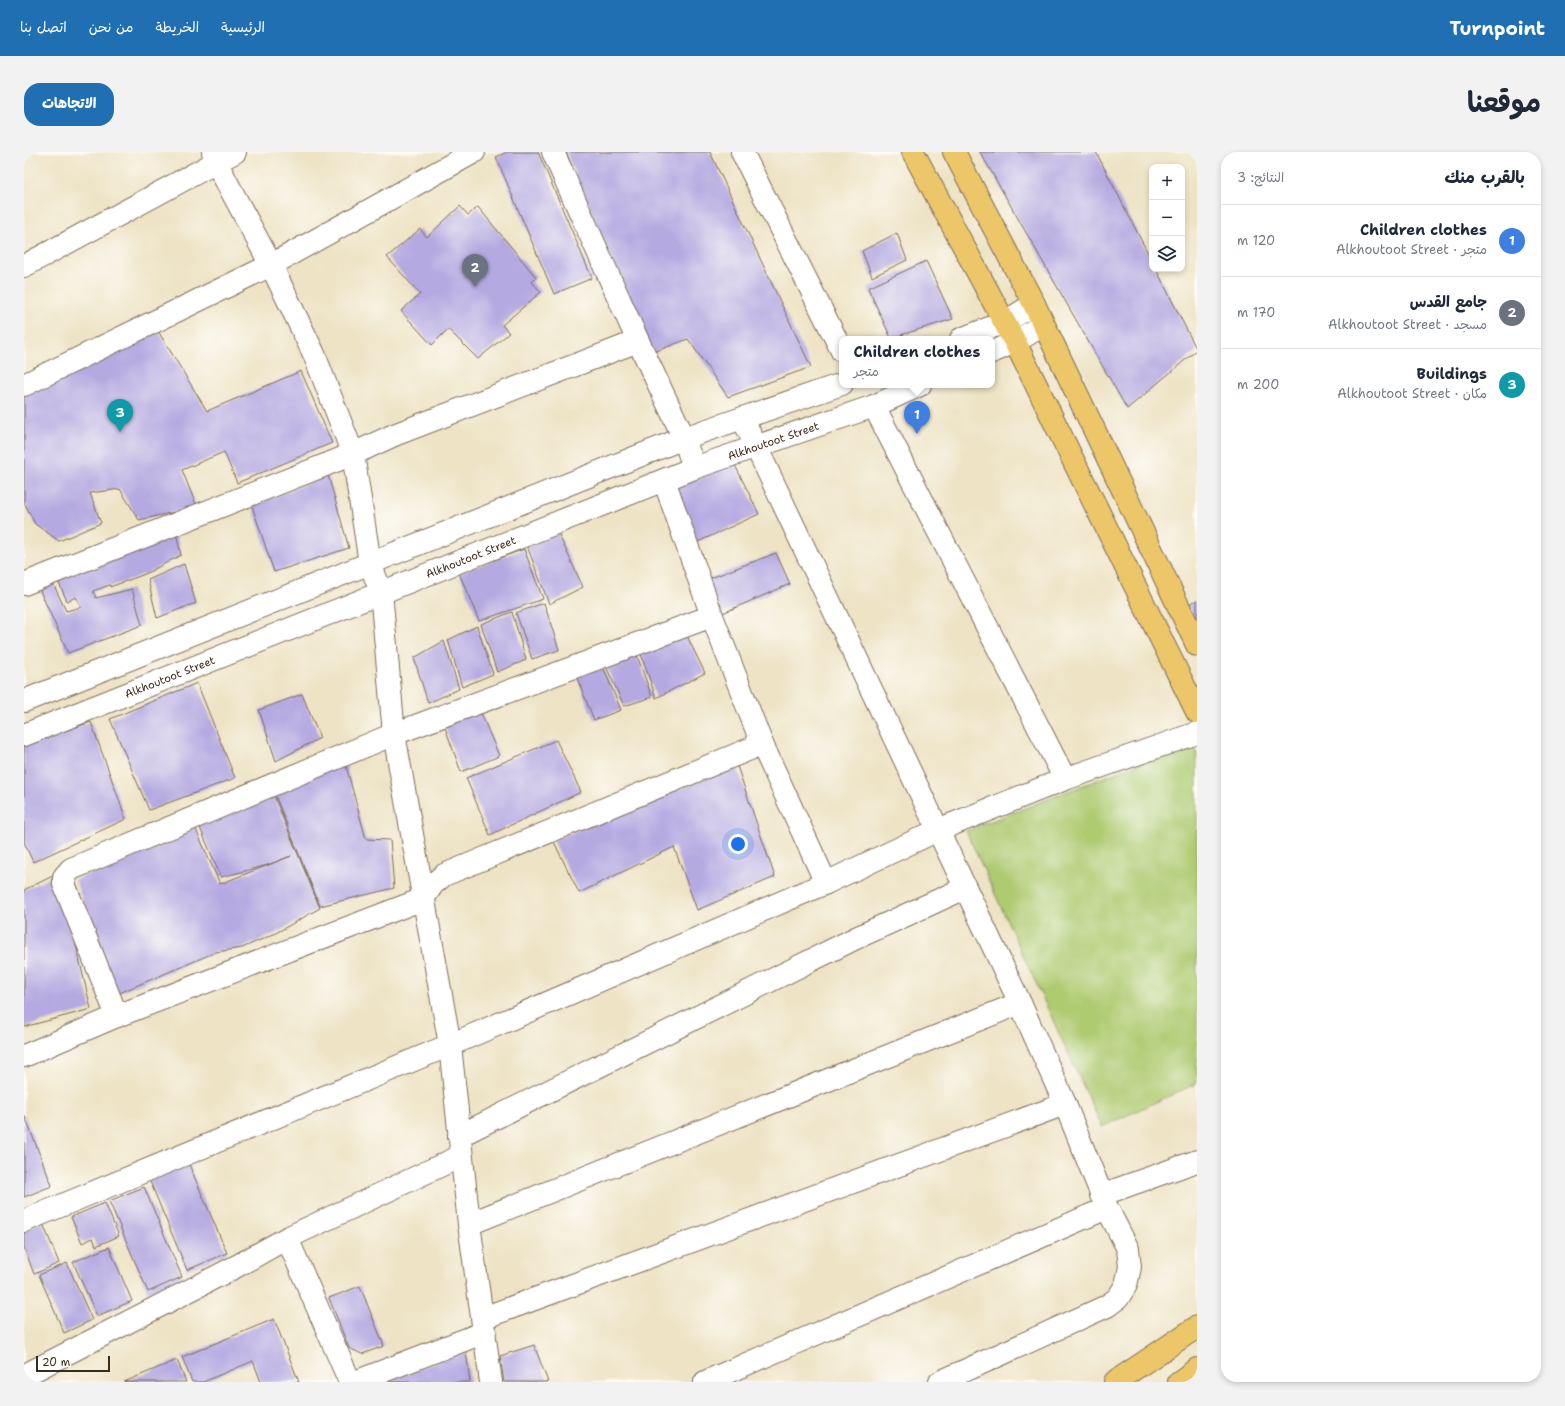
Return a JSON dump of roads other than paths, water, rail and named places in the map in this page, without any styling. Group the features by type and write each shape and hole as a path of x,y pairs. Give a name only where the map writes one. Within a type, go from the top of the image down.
{"main road":[{"path":"913,152 1016,342 1197,712"},
{"path":"954,152 1066,368 1197,645"},
{"path":"1115,1382 1197,1327"},
{"path":"1179,1382 1197,1369"}],"street":[{"path":"24,385 271,265 474,152"},
{"path":"553,152 638,342 684,438 694,468"},
{"path":"742,152 839,346"},
{"path":"24,266 221,155 271,265 314,354 353,454 370,563 381,592 394,734 450,1045 469,1224 491,1382"},
{"path":"969,336 1005,322 1034,304"},
{"path":"995,351 1016,342 1043,325"},
{"path":"24,584 353,454 394,435 638,342"},
{"path":"24,701 684,438 839,385"},
{"name":"Alkhoutoot Street","path":"24,735 694,468 874,406 913,388"},
{"path":"874,406 1065,779"},
{"path":"743,419 938,830 964,888 1020,1003 1065,1104 1104,1202 1128,1249 1130,1267 1126,1286 1118,1298 1107,1306 940,1382"},
{"path":"664,480 712,616 762,744 826,883"},
{"path":"117,1016 64,884 64,876 71,869 394,734 712,616"},
{"path":"24,1221 450,1045 826,883 938,830 1065,779 1197,733"},
{"path":"24,1056 117,1016 423,899 433,884 444,875 762,744"},
{"path":"28,1371 238,1266 287,1238 460,1146 856,938 964,888"},
{"path":"469,1224 1020,1003"},
{"path":"355,1382 484,1325 1065,1104"},
{"path":"705,1382 1197,1161"},
{"path":"287,1238 350,1382"}],"place":[{"name":"جامع القدس","path":"475,287"},
{"name":"Buildings","path":"120,432"},
{"name":"Children clothes","path":"917,434"}]}
